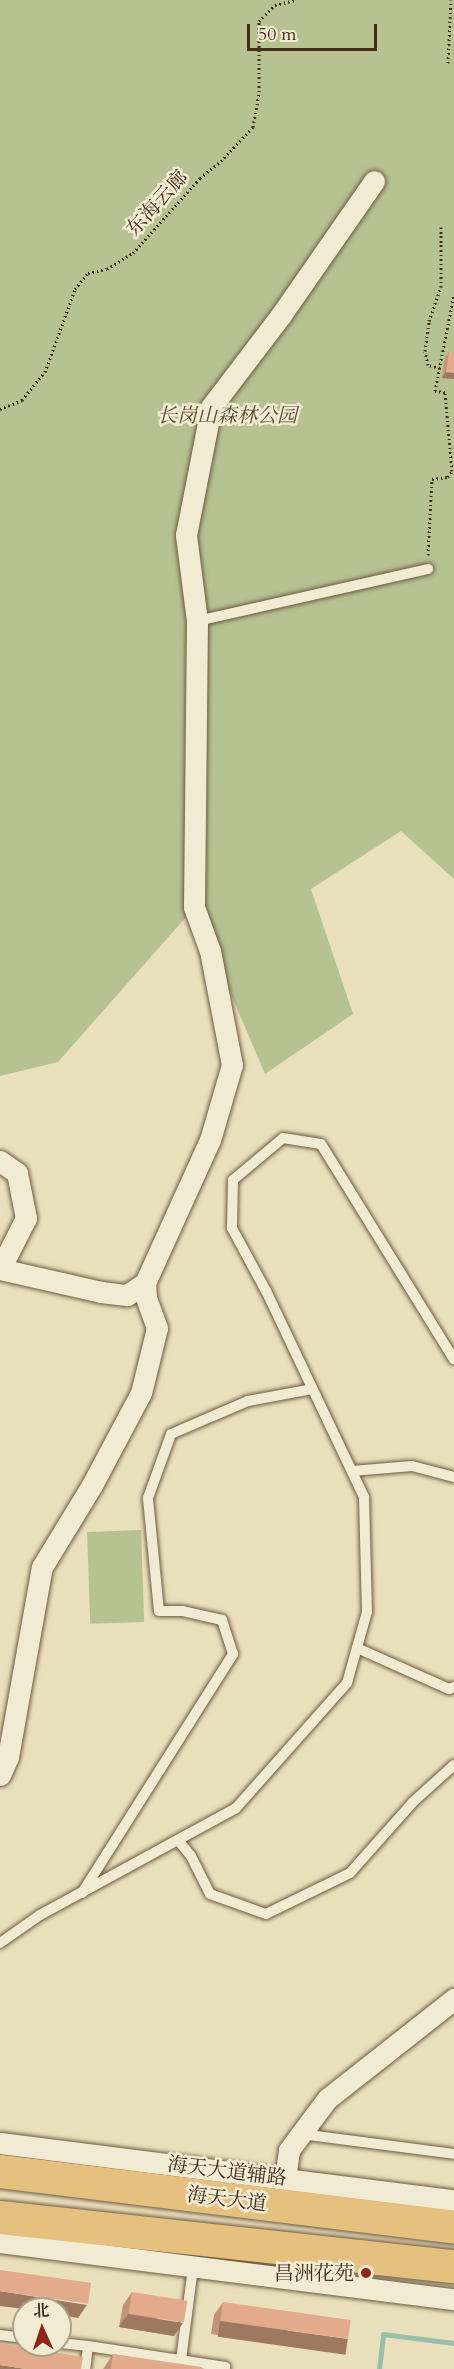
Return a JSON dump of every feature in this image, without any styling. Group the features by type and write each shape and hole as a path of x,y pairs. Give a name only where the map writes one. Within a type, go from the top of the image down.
{"main road":[{"name":"海天大道","path":"0,2171 454,2227"},
{"path":"0,2217 454,2266"}],"street":[{"path":"0,1775 8,1757 42,1567 92,1485 141,1393 157,1328 146,1297 145,1283 210,1140 232,1065 210,951 194,907 197,621 186,535 211,407 281,315 374,181"},
{"path":"0,1161 17,1173 26,1218 0,1269 101,1292 127,1295 145,1283"},
{"path":"285,2179 289,2150 327,2099 454,1999"},
{"name":"海天大道辅路","path":"0,2143 454,2200"},
{"path":"0,2242 454,2299"}],"lane":[{"path":"197,621 428,569"},
{"path":"0,1943 40,1915 236,1808 347,1683 367,1612 364,1497 266,1290 232,1228 233,1180 283,1138 321,1144 454,1359"},
{"path":"82,1893 233,1654 222,1620 182,1611 159,1611 148,1498 171,1434 248,1401 312,1389"},
{"path":"352,1471 412,1466 454,1477"},
{"path":"357,1648 449,1689 454,1687"},
{"path":"178,1840 191,1856 210,1894 266,1914 350,1873 413,1802 454,1765"},
{"path":"301,2134 454,2154"},
{"path":"181,2360 193,2268"},
{"path":"72,2344 181,2360 225,2369"},
{"path":"85,2369 88,2346"}],"path":[{"name":"东海云廊","path":"0,409 22,400 45,372 75,289 88,273 107,269 133,253 200,178 221,161 253,127 259,92 259,21 275,5 296,0"},
{"path":"448,63 451,0"},
{"path":"440,368 428,366 425,351 429,321 441,287 441,227"},
{"path":"428,569 432,479 447,477 452,471 445,393 435,391 454,294"}],"green space":[{"name":"长岗山森林公园","path":"0,0 454,0 454,879 401,831 311,889 353,1014 265,1074 194,908 58,1062 0,1076"},
{"path":"141,1530 144,1622 90,1624 87,1532"}],"building":[{"path":"449,352 454,353 454,373 446,372"},
{"path":"0,2270 91,2283 88,2304 72,2301 72,2297 41,2297 0,2291"},
{"path":"132,2292 187,2301 184,2322 129,2314"},
{"path":"223,2302 351,2320 348,2339 220,2321"},
{"path":"0,2343 12,2345 12,2357 72,2357 72,2355 83,2357 81,2369 26,2369 0,2365"},
{"path":"113,2354 202,2367 202,2369 111,2369"}],"waterway":[{"path":"379,2369 383,2334 454,2343"}],"place":[{"name":"昌洲花苑","path":"366,2273"}]}
